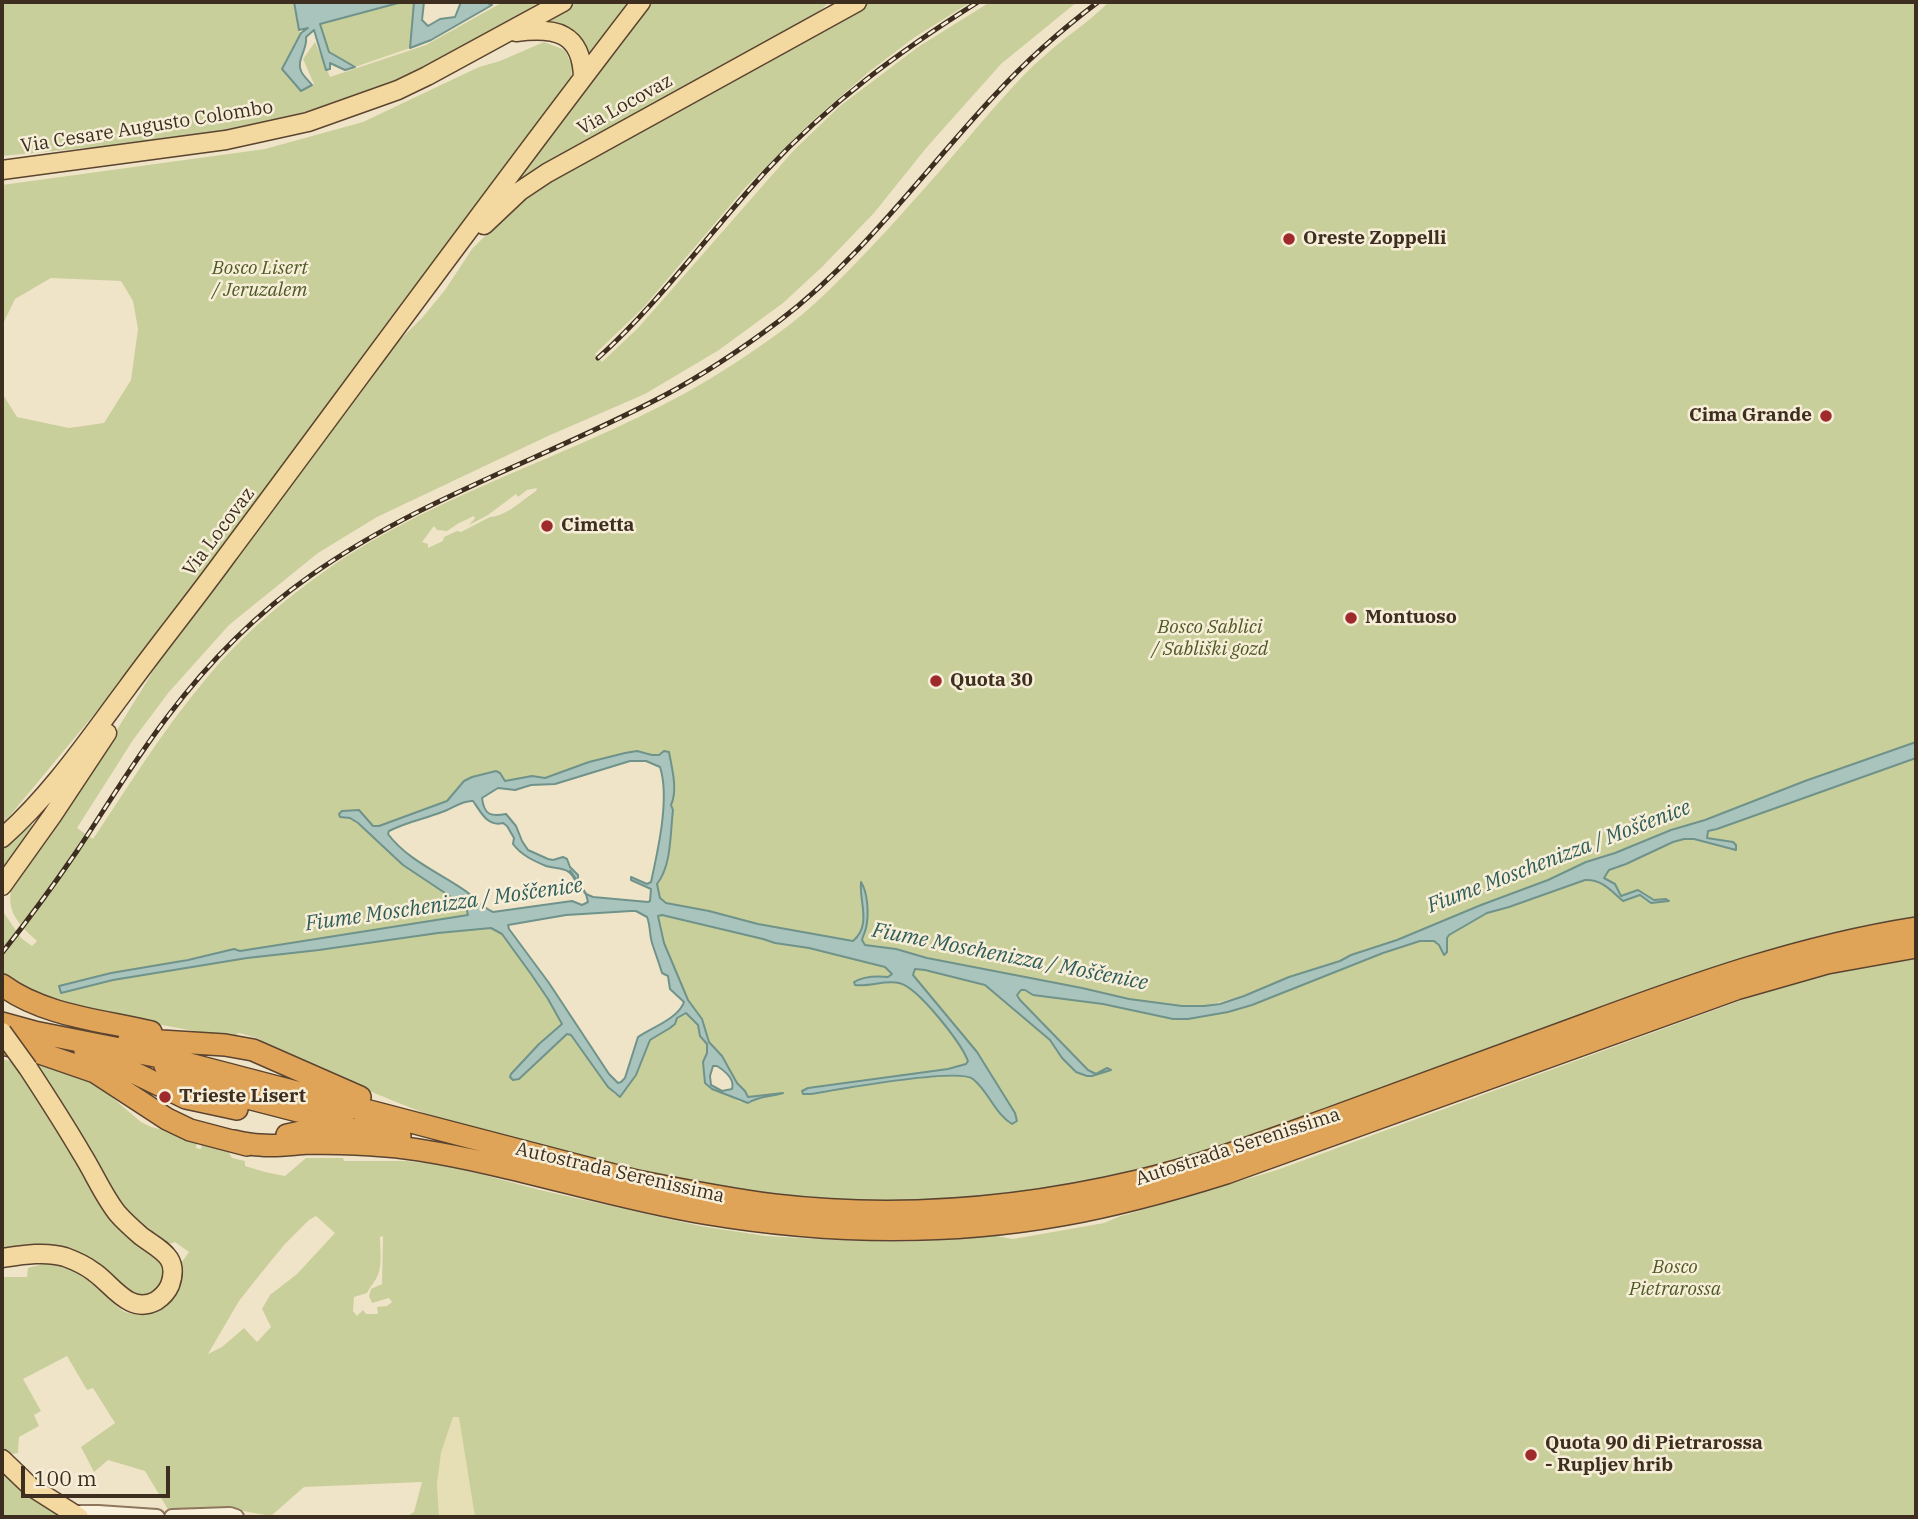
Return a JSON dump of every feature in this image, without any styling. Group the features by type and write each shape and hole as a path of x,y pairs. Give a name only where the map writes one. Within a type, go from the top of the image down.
{"highway":[{"name":"Autostrada Serenissima","path":"416,1122 637,1181 776,1205 887,1211 1013,1203 1104,1189 1192,1166 1263,1143 1731,972 1823,946 1916,928"},
{"name":"Autostrada Serenissima","path":"2,1044 37,1052 95,1072 167,1119 190,1130 234,1141 262,1146 306,1143 375,1144 422,1151 643,1201 772,1223 888,1230 952,1227 1060,1215 1145,1197 1226,1173 1736,989 1827,963 1916,947"},
{"path":"2,985 24,1000 53,1010 161,1034 223,1055 276,1068 416,1122"},
{"path":"2,1023 104,1058 186,1098 278,1118 355,1115 416,1122"},
{"path":"29,1031 170,1059 416,1122"},
{"path":"29,1031 225,1045 253,1050 416,1122"},
{"path":"29,1031 223,1055"}],"main road":[{"name":"Via Cesare Augusto Colombo","path":"2,170 226,140 308,122 398,90 564,2"},
{"name":"Via Locovaz","path":"2,838 60,776 162,644 383,344 641,2"},
{"name":"Via Locovaz","path":"436,276 497,212 520,191 547,173 857,2"},
{"path":"506,33 542,29 567,37 575,44 582,60 583,78"},
{"name":"Via Locovaz","path":"2,886 104,738 162,644"},
{"path":"2,1032 66,1126 116,1211 167,1256 173,1267 168,1290 159,1299 148,1304 134,1304 125,1300 83,1264 62,1256 46,1254 2,1258"},
{"path":"2,1458 30,1486 76,1515"}],"street":[{"path":"542,13 557,2"},
{"path":"821,21 841,2"},
{"path":"76,1515 98,1513 157,1517"},
{"path":"172,1517 236,1517"}],"shaded area":[{"path":"453,1417 460,1417 475,1517 439,1517 437,1484 441,1453"}],"green space":[{"path":"2,2 293,2 300,33 282,68 302,91 314,84 303,59 315,42 330,77 426,45 503,2 540,2 497,30 410,77 309,117 103,151 85,148 2,156"},
{"path":"403,2 414,2 410,48 355,67 329,52 319,25"},
{"path":"579,2 632,2 590,56 545,22 545,19"},
{"path":"652,2 829,2 799,24 563,153 515,184 592,74"},
{"name":"Bosco Sablici / Sabliški gozd","path":"871,2 971,2 915,37 870,71 811,122 745,188 643,308 595,354 602,362 638,328 794,150 840,106 918,47 990,2 1077,2 1001,64 927,147 874,213 783,303 719,350 645,394 548,436 377,517 318,553 229,625 169,692 133,740 77,828 93,839 161,738 220,663 271,613 328,569 393,529 441,505 589,440 686,393 745,357 794,321 856,263 1025,74 1109,2 1916,2 1916,742 1586,862 1548,880 1397,940 1289,977 1244,996 1204,1006 1129,999 927,958 896,949 865,945 862,940 866,906 860,885 864,907 863,922 853,941 758,924 666,903 660,898 657,884 668,859 673,810 671,805 674,785 665,751 658,755 646,752 589,762 545,778 505,781 500,773 489,772 464,781 447,801 379,826 373,826 359,810 350,818 403,865 463,905 468,915 240,951 234,949 60,986 61,993 113,980 247,958 491,928 502,934 548,999 562,1025 511,1073 516,1081 567,1034 571,1035 608,1087 620,1097 636,1075 650,1040 666,1031 677,1018 686,1013 699,1025 698,1031 707,1044 703,1062 712,1089 740,1102 772,1096 762,1095 748,1097 722,1056 709,1042 702,1019 688,1000 664,943 658,916 662,915 885,967 892,974 888,977 857,980 864,986 894,982 910,988 939,1018 968,1061 948,1069 808,1088 811,1094 895,1081 962,1076 976,1081 1010,1123 988,1072 976,1052 913,975 915,969 989,987 1050,1040 1076,1072 1092,1076 1110,1070 1096,1074 1088,1070 1020,1000 1017,995 1021,990 1033,995 1103,1004 1173,1019 1188,1019 1252,1005 1420,941 1434,941 1442,950 1449,935 1487,913 1585,880 1601,884 1623,901 1640,895 1647,901 1661,903 1666,899 1656,899 1639,891 1621,896 1603,878 1609,870 1684,839 1694,839 1734,850 1733,842 1707,838 1708,831 1916,758 1916,920 1768,953 1681,978 1293,1122 1165,1163 1058,1187 928,1200 840,1201 738,1193 530,1146 443,1120 396,1102 258,1045 260,1039 239,1033 231,1038 46,1003 2,978 2,910 21,938 32,946 37,941 14,916 10,901 13,883 64,811 170,644 375,364 422,318 445,290 472,249 521,200 572,168","holes":["537,488 508,511 444,537 443,541 428,548 428,544 422,542 434,526 437,530 447,531 474,516 469,525 488,515 516,494 518,497 527,490"]},
{"name":"Bosco Lisert / Jeruzalem","path":"544,42 565,50 572,66 571,81 122,681 2,825 2,393 17,417 69,428 104,423 131,380 138,329 133,301 121,281 51,278 15,299 2,326 2,185 265,149 363,122 479,67"},
{"path":"29,823 33,829 2,873 2,846"},
{"name":"Bosco Pietrarossa","path":"1916,956 1916,1517 475,1517 459,1417 453,1417 441,1453 437,1484 439,1517 406,1517 414,1512 422,1482 304,1487 271,1516 221,1507 169,1511 145,1471 108,1460 94,1472 81,1447 115,1423 93,1388 87,1390 67,1356 23,1379 41,1411 34,1415 39,1426 19,1437 18,1453 6,1455 2,1449 2,1277 27,1277 28,1268 46,1263 65,1265 94,1282 122,1311 141,1313 157,1308 176,1292 182,1280 181,1263 189,1252 175,1242 167,1245 156,1238 124,1210 32,1061 95,1083 141,1122 197,1142 196,1148 201,1149 202,1143 224,1145 232,1158 245,1161 245,1166 285,1176 306,1158 407,1161 451,1166 540,1190 700,1226 766,1236 910,1242 996,1236 1013,1239 1104,1223 1277,1170 1753,996 1839,971","holes":["316,1216 335,1233 297,1274 270,1295 262,1309 271,1327 257,1342 244,1328 222,1347 208,1354 239,1301 285,1244","383,1236 382,1284 371,1289 369,1296 372,1303 389,1298 392,1302 387,1306 377,1307 378,1314 366,1314 363,1310 357,1316 353,1311 354,1297 367,1293 378,1275 381,1258 380,1237"]},
{"path":"2,1059 19,1063 108,1214 121,1231 164,1265 162,1284 156,1291 138,1298 24,1247 2,1249"},
{"path":"2,1468 67,1517 2,1517"}],"water":[{"path":"294,2 402,2 320,24 329,52 355,67 345,70 330,63 330,69 326,70 314,30 306,37 300,63 302,73 312,85 301,91 282,69 301,33 308,28 299,30"},
{"path":"414,2 424,2 422,20 428,26 440,19 455,17 461,2 486,2 492,5 431,40 410,48"},
{"path":"1916,742 1916,758 1708,831 1707,838 1733,842 1736,850 1684,839 1609,870 1604,878 1615,884 1621,896 1638,890 1654,900 1669,901 1651,903 1640,895 1623,901 1601,884 1585,880 1487,913 1449,935 1447,952 1444,955 1434,941 1420,941 1252,1005 1188,1019 1173,1019 1103,1004 1033,995 1021,990 1017,995 1020,1000 1088,1070 1096,1074 1107,1068 1111,1070 1092,1076 1076,1072 1050,1040 985,985 915,969 913,975 977,1052 1015,1113 1017,1121 1012,1124 1001,1115 979,1084 963,1076 922,1077 803,1094 802,1091 808,1088 948,1069 968,1061 938,1017 907,987 893,982 855,985 854,982 862,979 888,977 892,974 885,967 662,915 658,916 664,943 688,1000 702,1019 709,1042 722,1056 748,1097 783,1093 748,1103 712,1089 705,1083 703,1062 707,1044 700,1036 698,1025 686,1013 677,1018 670,1028 650,1040 636,1075 620,1097 608,1087 571,1035 567,1034 519,1079 513,1080 511,1074 562,1024 548,999 502,934 491,928 247,958 113,980 61,993 59,986 234,949 240,951 468,915 463,905 403,865 358,823 350,818 340,817 339,814 342,811 359,810 373,826 379,826 447,801 464,781 472,777 496,771 505,781 532,776 545,778 589,762 637,751 652,755 669,752 672,765 674,786 670,848 657,884 660,898 666,903 758,924 853,941 859,935 863,921 861,882 867,904 867,923 862,940 865,945 896,949 927,958 1129,999 1182,1006 1220,1004 1244,996 1289,977 1397,940 1548,880 1586,862","holes":["630,761 646,761 660,767 663,780 662,824 651,882 647,884 631,877 631,880 651,889 648,902 586,894 588,902 582,905 572,901 493,912 405,852 388,834 402,825 473,801 489,821 507,826 516,848 532,860 566,870 575,880 578,875 567,859 548,859 528,850 516,826 506,814 489,814 484,808 482,798 498,788 515,790 531,785 555,784","636,911 647,917 662,973 668,976 670,989 684,1002 671,1018 638,1037 625,1078 618,1083 609,1074 508,925 566,915","713,1066 717,1066 731,1079 732,1089 722,1091 711,1085"]}],"waterway":[{"name":"Fiume Moschenizza / Moščenice","path":"570,871 586,894"}],"railway":[{"path":"598,358 663,291 790,146 866,79 978,2"},
{"path":"2,953 68,864 168,716 216,658 271,606 352,548 440,501 667,394 710,369 779,321 838,270 865,242 1006,83 1044,46 1098,2"}],"place":[{"name":"Oreste Zoppelli","path":"1289,239"},
{"name":"Cima Grande","path":"1826,416"},
{"name":"Cimetta","path":"547,526"},
{"name":"Montuoso","path":"1351,618"},
{"name":"Quota 30","path":"936,681"},
{"name":"Trieste Lisert","path":"165,1097"},
{"name":"Quota 90 di Pietrarossa - Rupljev hrib","path":"1531,1455"}]}
